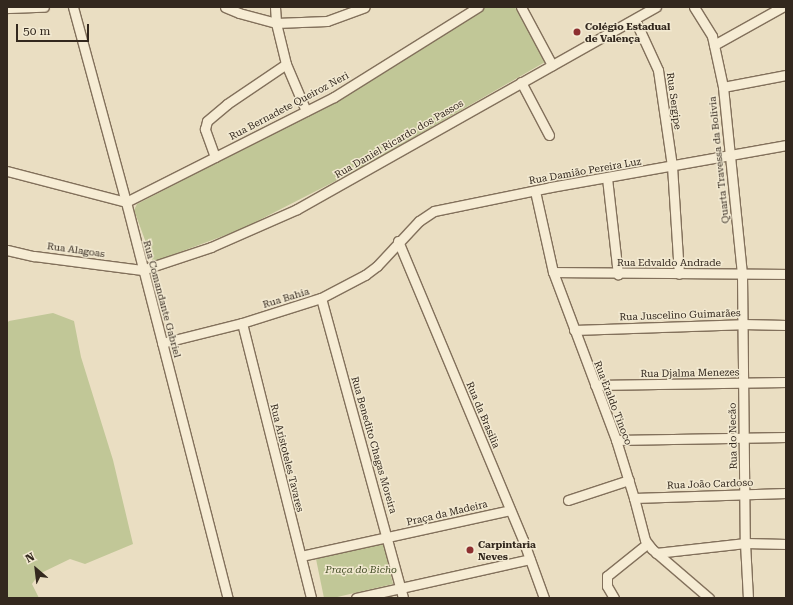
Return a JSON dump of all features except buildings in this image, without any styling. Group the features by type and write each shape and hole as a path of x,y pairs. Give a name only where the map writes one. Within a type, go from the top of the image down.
{"street":[{"path":"7,8 44,7"},
{"name":"Rua Comandante Gabriel","path":"73,7 126,202 142,270 228,598"},
{"path":"225,7 238,13 276,23 327,21 365,7"},
{"path":"275,7 276,23 286,64 306,111"},
{"name":"Rua Bernadete Queiroz Neri","path":"126,202 334,97 478,7"},
{"path":"521,7 552,65"},
{"name":"Rua Daniel Ricardo dos Passos","path":"142,270 211,247 297,209 656,7"},
{"name":"Quarta Travessa da Bolivia","path":"694,7 709,31 714,45 723,87 742,274"},
{"path":"714,45 782,7"},
{"name":"Rua Sergipe","path":"635,20 658,70 672,166 679,274"},
{"path":"215,157 205,129 207,121 226,104 286,64"},
{"path":"723,87 786,75"},
{"path":"521,82 549,135"},
{"name":"Rua Damião Pereira Luz","path":"398,241 419,221 434,211 535,191 786,146"},
{"path":"7,171 126,202"},
{"path":"607,178 618,274"},
{"name":"Rua Eraldo Tinoco","path":"535,191 553,272 616,440 629,480 642,533 647,544 656,553 709,598"},
{"name":"Rua Bahia","path":"162,343 242,323 322,298 365,275 377,266 398,241"},
{"name":"Rua da Brasilia","path":"398,241 510,510 544,598"},
{"name":"Rua Alagoas","path":"7,250 34,256 142,270"},
{"name":"Rua Edvaldo Andrade","path":"553,272 618,274 786,274"},
{"name":"Rua do Necão","path":"742,274 745,543 748,598"},
{"name":"Rua Benedito Chagas Moreira","path":"322,298 388,537 403,598"},
{"name":"Rua Aristoteles Tavares","path":"242,323 311,598"},
{"name":"Rua Juscelino Guimarães","path":"574,330 742,324 786,325"},
{"name":"Rua Djalma Menezes","path":"595,385 786,382"},
{"path":"616,440 786,437"},
{"path":"568,500 629,480"},
{"name":"Rua João Cardoso","path":"634,498 786,494"},
{"name":"Praça da Madeira","path":"301,556 510,510"},
{"path":"656,553 745,543 786,544"},
{"path":"614,598 606,581 607,576 647,544"},
{"path":"356,598 530,559"}],"green space":[{"path":"485,7 515,7 545,62 357,170 242,229 153,262 134,210 137,204 253,144 363,83"},
{"path":"53,313 74,321 81,357 113,460 133,544 85,564 70,559 39,574 32,584 39,598 7,598 7,323 9,321"},
{"name":"Praça do Bicho","path":"384,543 393,584 333,598 324,598 316,559"}],"place":[{"name":"Colégio Estadual de Valença","path":"577,32"},
{"name":"Carpintaria Neves","path":"470,550"}]}
